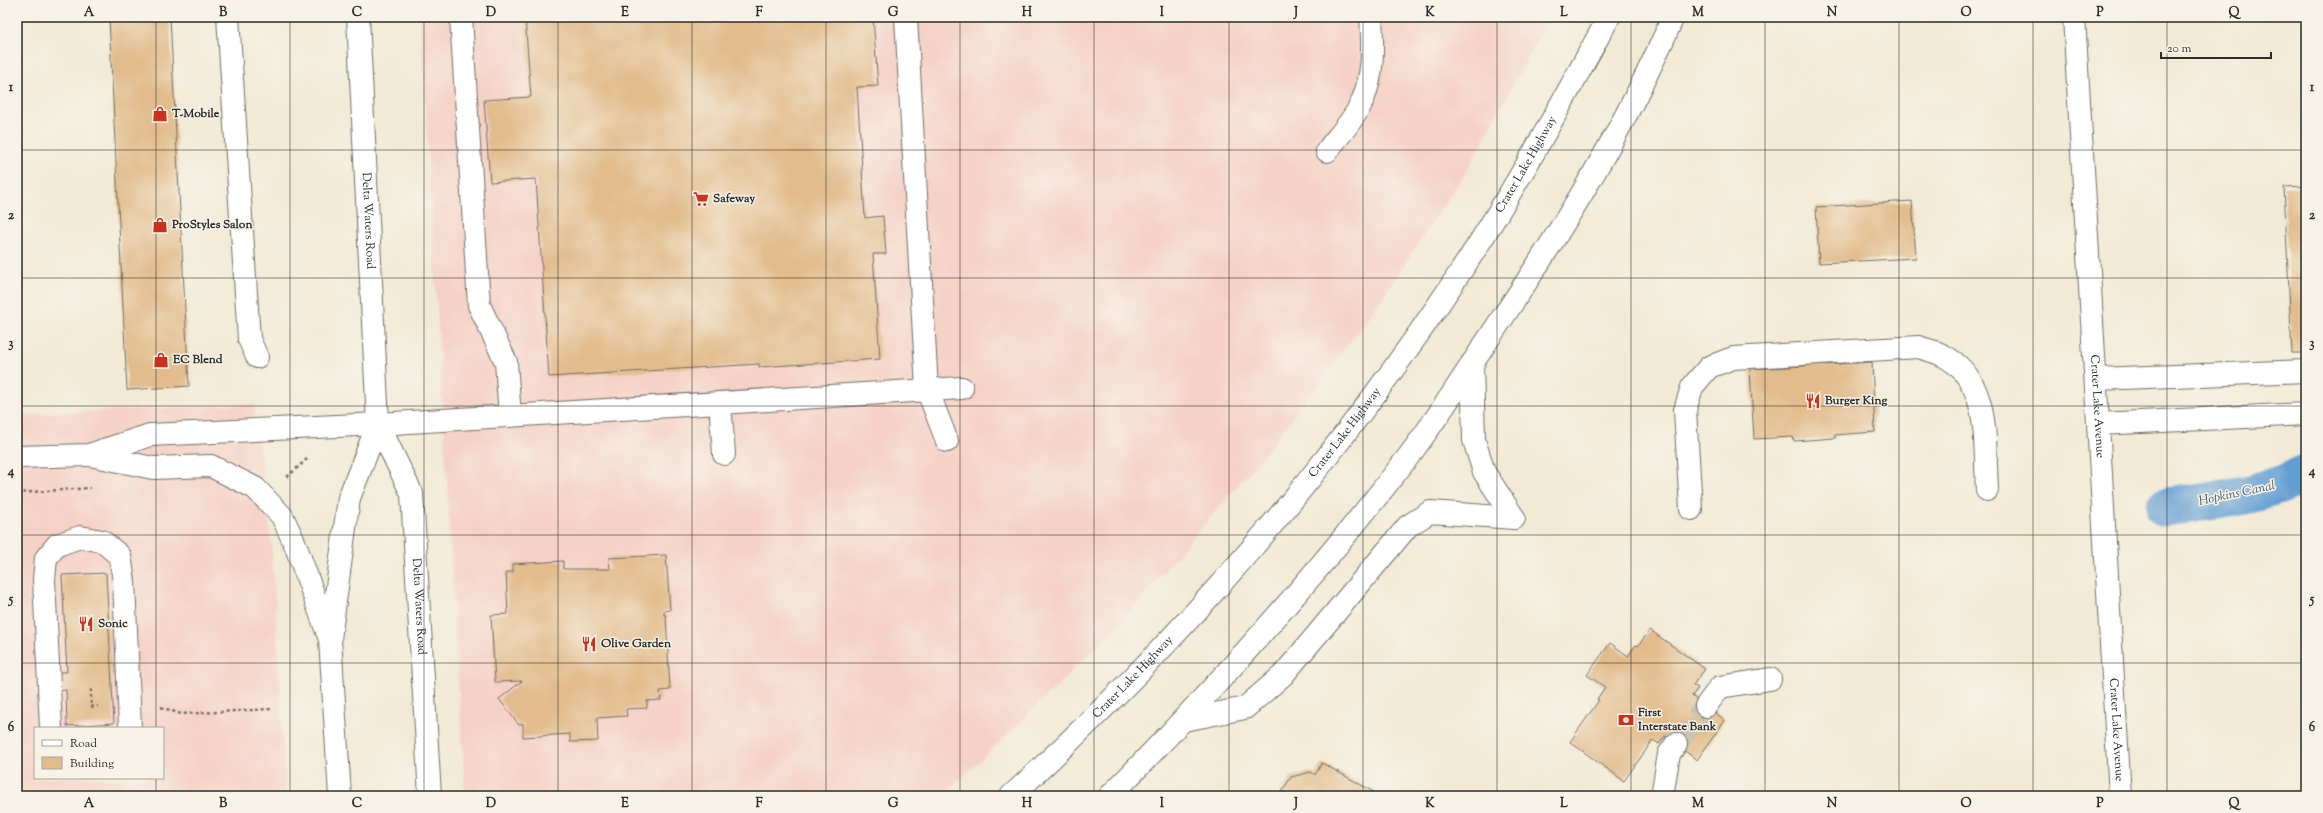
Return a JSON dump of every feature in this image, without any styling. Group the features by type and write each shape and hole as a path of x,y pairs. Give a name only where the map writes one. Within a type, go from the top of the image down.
{"street":[{"path":"228,17 249,339 257,357"},
{"name":"Delta Waters Road","path":"358,17 378,424 412,494 430,796"},
{"path":"461,17 479,305 506,362 510,416"},
{"path":"906,17 927,389 947,441"},
{"path":"1327,151 1360,105 1370,80 1373,53 1371,17"},
{"name":"Crater Lake Highway","path":"1011,796 1136,675 1251,549 1358,419 1460,274 1537,149 1609,17"},
{"path":"1110,796 1184,720 1299,590 1409,456 1539,264 1599,164 1674,17"},
{"name":"Crater Lake Avenue","path":"2074,17 2120,796"},
{"path":"1691,509 1685,410 1692,387 1709,367 1733,358 1919,347 1942,354 1960,366 1972,380 1980,399 1988,490"},
{"path":"1184,720 1245,708 1283,675 1408,526 1430,512 1514,518 1484,472 1474,440 1472,363"},
{"path":"2096,380 2306,371"},
{"path":"89,455 150,435 378,424 962,388"},
{"path":"720,403 724,454"},
{"path":"2099,424 2306,414"},
{"name":"Delta Waters Road","path":"340,796 330,639 349,498 378,424"},
{"path":"17,457 89,455 153,468 211,466 255,488 282,516 295,544 330,639"},
{"path":"50,727 44,580 46,558 57,545 80,536 102,541 120,556 124,581 130,727"},
{"path":"1706,706 1720,687 1770,679"},
{"path":"1662,796 1669,754 1676,744"}],"path":[{"path":"282,481 311,456"},
{"path":"90,689 92,707 149,704 181,714 271,709"}],"shaded area":[{"path":"420,17 1550,17 1467,170 1370,316 1263,456 1119,624 1007,735 942,796 465,796"},
{"path":"254,404 272,549 286,796 17,796 17,415"}],"building":[{"path":"109,17 170,17 189,386 127,390"},
{"name":"Safeway","path":"525,17 873,17 878,86 857,87 865,218 883,216 886,254 873,254 880,359 759,367 759,364 549,377 536,179 490,182 484,100 531,97"},
{"path":"2306,186 2306,353 2292,353 2284,187"},
{"path":"1912,201 1916,258 1819,263 1816,207"},
{"name":"Burger King","path":"1821,359 1821,365 1872,362 1875,432 1835,435 1835,438 1794,441 1793,437 1754,439 1750,369 1807,366 1807,360"},
{"name":"Olive Garden","path":"666,555 670,610 664,611 664,615 666,615 670,690 660,691 661,700 647,701 647,708 626,709 627,716 597,718 598,741 570,742 570,734 523,737 523,723 519,725 499,699 522,681 495,682 491,615 508,614 506,572 513,572 513,564 563,561 563,569 610,569 609,558"},
{"name":"Sonic","path":"106,573 114,723 67,726 66,690 57,691 56,672 67,672 62,575"},
{"name":"First Interstate Bank","path":"1650,630 1705,669 1693,685 1698,688 1692,696 1725,720 1697,760 1665,736 1659,744 1653,740 1624,781 1570,742 1599,700 1597,699 1605,687 1587,675 1610,643 1628,656"},
{"path":"1322,763 1381,796 1282,796 1281,793 1291,777 1311,772 1315,775"}],"waterway":[{"name":"Hopkins Canal","path":"2165,507 2219,500 2256,492 2291,481 2306,473"}],"tunnel":[{"path":"1676,744 1706,706"}],"place":[{"name":"T-Mobile","path":"160,114"},
{"name":"Safeway","path":"701,199"},
{"name":"ProStyles Salon","path":"160,225"},
{"name":"EC Blend","path":"161,360"},
{"name":"Burger King","path":"1813,401"},
{"name":"Sonic","path":"86,624"},
{"name":"Olive Garden","path":"589,644"},
{"name":"First Interstate Bank","path":"1626,720"}]}
